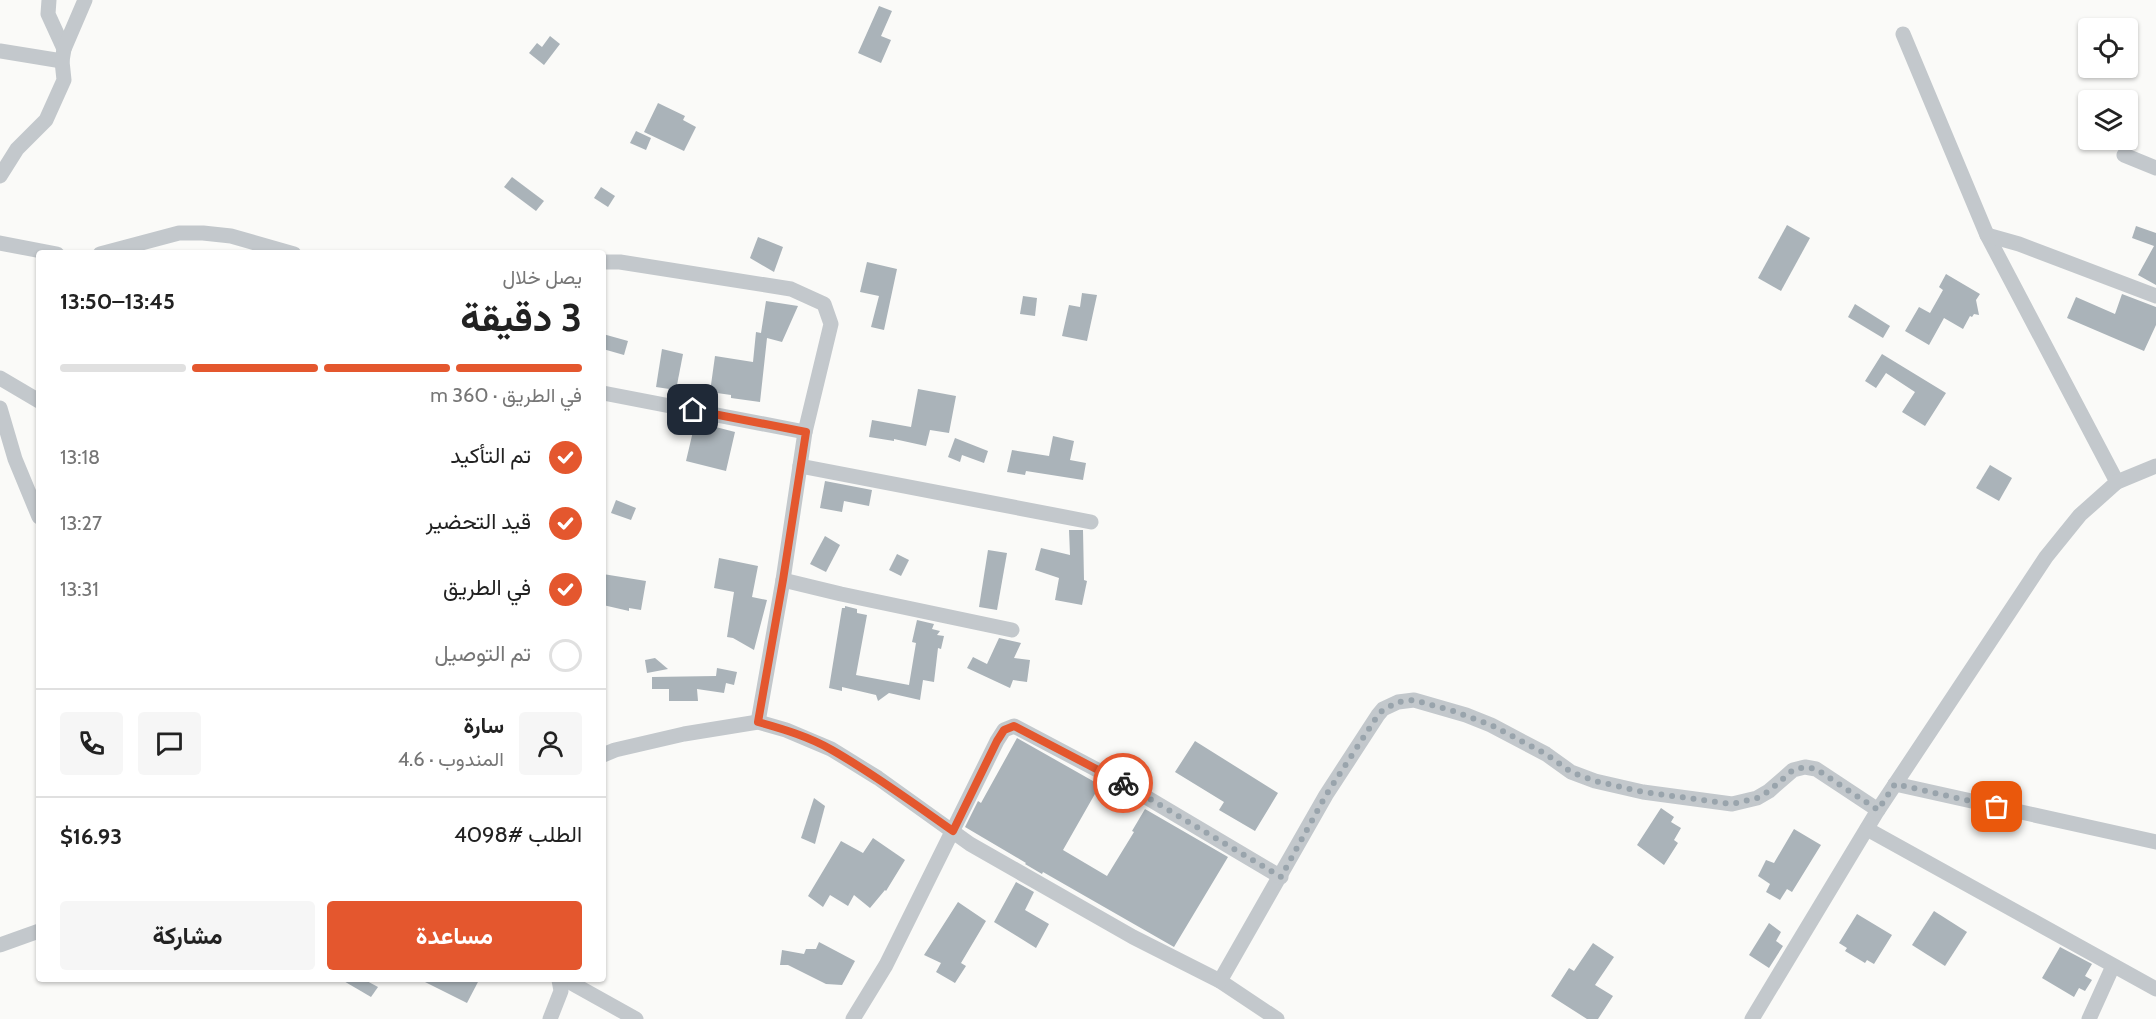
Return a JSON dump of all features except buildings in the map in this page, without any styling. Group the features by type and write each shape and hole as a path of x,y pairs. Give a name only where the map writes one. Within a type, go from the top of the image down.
{"street":[{"path":"0,176 16,149 46,120 64,80 63,55 48,14 49,0"},
{"path":"63,55 85,0"},
{"path":"1903,34 1987,235 2117,482"},
{"path":"0,51 63,55"},
{"path":"2124,155 2156,168"},
{"path":"115,250 178,233 203,233 231,236 280,250"},
{"path":"1987,235 2019,244 2156,296"},
{"path":"0,243 36,250"},
{"path":"606,262 620,262 791,289 824,304 831,324 806,432 758,722"},
{"path":"0,378 36,399"},
{"path":"606,394 806,432"},
{"path":"0,408 15,459 36,510"},
{"path":"800,466 1091,522"},
{"path":"1752,1019 1878,810 2046,557 2080,515 2117,482 2156,466"},
{"path":"783,580 1012,630"},
{"path":"1220,981 1326,795 1378,715 1390,705 1406,700 1440,706 1491,725 1546,754 1571,772 1619,788 1732,804 1757,798 1780,783 1788,773 1805,767 1816,769 1878,810"},
{"path":"606,754 684,735 758,722 786,730 831,749 878,778 970,844 1133,937 1220,981 1277,1019"},
{"path":"853,1019 886,966 997,741 1004,730 1014,726 1124,784 1281,877"},
{"path":"1895,784 2156,842"},
{"path":"1867,829 2156,989"},
{"path":"0,945 36,933"},
{"path":"2089,1019 2113,966"},
{"path":"550,1019 561,991 559,982"},
{"path":"571,982 636,1019"}],"way so far":[{"path":"1123,783 1281,877 1302,835 1378,715 1390,705 1414,700 1440,706 1491,725 1546,754 1571,772 1619,788 1732,804 1757,798 1780,783 1788,773 1805,767 1816,769 1878,810 1895,784 1997,807"}],"route":[{"path":"693,410 806,432 758,722 786,730 831,749 878,778 953,831 997,741 1004,730 1014,726 1123,783"}]}
